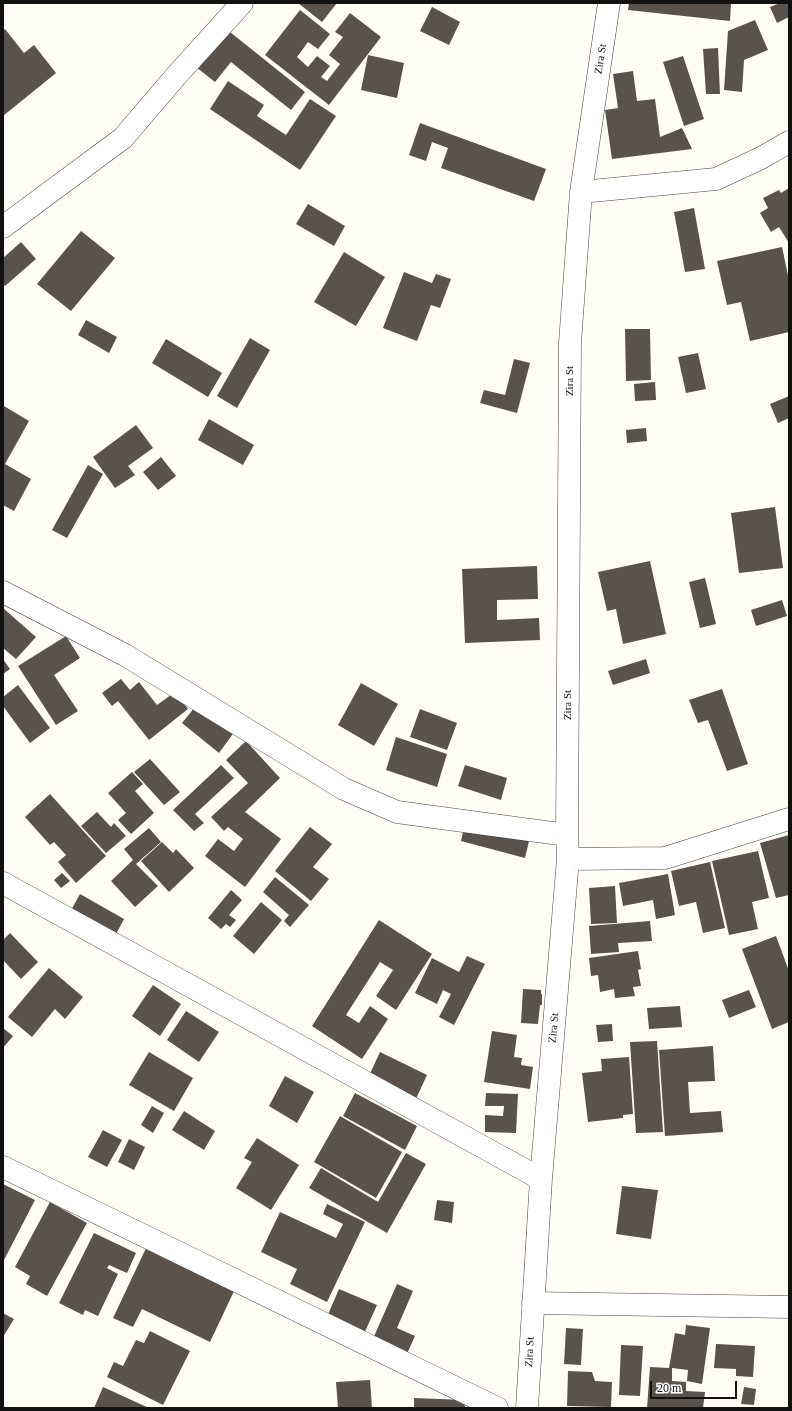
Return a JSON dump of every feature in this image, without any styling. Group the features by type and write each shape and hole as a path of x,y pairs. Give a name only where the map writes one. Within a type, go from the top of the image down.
{"street":[{"path":"3,227 123,138 176,76 242,3"},
{"name":"Zira St","path":"527,1408 541,1179 568,859 570,343 581,192 609,3"},
{"path":"581,192 716,179 761,158 789,142"},
{"path":"3,592 125,655 344,789 397,812 567,835"},
{"path":"568,859 665,858 789,820"},
{"path":"3,883 541,1179"},
{"path":"3,1168 498,1408"},
{"path":"533,1303 789,1307"}],"building":[{"path":"298,3 337,3 322,22"},
{"path":"629,3 731,3 730,21 628,10"},
{"path":"780,3 789,3 789,17 777,23 770,7"},
{"path":"432,7 460,22 449,45 420,31"},
{"path":"300,10 330,34 318,49 308,42 297,57 308,67 317,56 330,66 321,77 327,81 340,64 329,55 343,37 335,32 350,13 381,37 329,105 265,55"},
{"path":"755,20 768,50 744,60 742,92 724,90 728,31"},
{"path":"5,29 24,53 34,45 56,73 3,116 3,31"},
{"path":"230,32 305,92 291,110 231,62 215,82 196,67"},
{"path":"718,48 720,94 706,94 703,49"},
{"path":"368,55 404,63 397,98 361,90"},
{"path":"683,56 704,119 684,126 663,62"},
{"path":"633,71 637,101 655,99 660,137 682,128 692,149 612,159 605,110 618,108 613,74"},
{"path":"228,81 264,105 257,116 286,135 310,99 336,116 300,170 210,109"},
{"path":"420,123 546,169 534,201 441,168 448,148 432,142 426,161 409,155"},
{"path":"789,188 789,243 779,227 771,232 760,213 768,208 763,198 779,190 781,193"},
{"path":"308,204 345,226 334,246 296,224"},
{"path":"694,208 705,269 685,272 674,212"},
{"path":"81,231 115,258 71,311 37,284"},
{"path":"21,242 36,259 5,286 3,284 3,258"},
{"path":"782,247 789,280 789,332 750,341 741,302 727,305 717,261"},
{"path":"344,252 385,277 356,326 314,302"},
{"path":"404,272 432,283 436,274 451,279 440,308 431,305 417,341 383,328"},
{"path":"86,320 117,337 109,353 78,335"},
{"path":"625,329 650,329 651,380 626,381"},
{"path":"250,338 270,350 237,408 217,396"},
{"path":"166,339 222,373 208,397 152,363"},
{"path":"698,353 706,389 686,393 678,357"},
{"path":"514,359 530,363 517,413 480,403 484,390 505,395"},
{"path":"655,382 656,400 635,401 634,384"},
{"path":"789,396 789,418 778,423 770,404"},
{"path":"4,406 29,421 5,464 31,479 14,511 3,505"},
{"path":"209,419 254,445 243,465 198,440"},
{"path":"136,425 153,448 128,466 135,475 115,488 93,457"},
{"path":"646,428 647,441 627,443 626,430"},
{"path":"161,457 176,476 158,490 143,472"},
{"path":"88,465 103,474 67,538 52,530"},
{"path":"775,507 783,568 739,573 731,513"},
{"path":"650,561 666,634 623,644 616,609 607,611 598,572"},
{"path":"537,566 538,599 497,600 497,620 539,618 540,640 465,643 462,569"},
{"path":"705,578 716,624 700,628 689,582"},
{"path":"782,600 787,616 756,626 751,610"},
{"path":"3,608 36,637 16,659 3,648"},
{"path":"66,636 80,658 54,675 78,711 56,725 18,666"},
{"path":"3,659 10,669 3,674"},
{"path":"646,659 650,673 613,685 608,671"},
{"path":"121,679 130,690 139,682 157,705 175,692 188,709 149,740 118,701 112,706 102,693"},
{"path":"361,683 398,704 374,746 338,725"},
{"path":"18,685 50,728 30,743 3,706 3,697"},
{"path":"722,689 748,764 727,771 708,720 698,723 689,700"},
{"path":"199,702 235,731 219,753 182,723"},
{"path":"420,709 457,723 447,750 410,737"},
{"path":"396,737 447,754 437,787 386,770"},
{"path":"246,741 280,778 245,812 281,839 245,887 205,856 218,839 234,851 243,839 228,827 224,831 211,817 248,783 226,760"},
{"path":"150,759 180,792 164,805 134,772"},
{"path":"221,765 234,778 195,814 204,823 194,831 173,810"},
{"path":"465,765 507,778 501,800 458,786"},
{"path":"132,772 143,784 135,791 154,813 131,834 118,820 126,813 108,793"},
{"path":"50,794 106,856 76,883 58,862 66,855 54,842 50,845 25,817"},
{"path":"97,812 111,827 114,823 126,836 106,853 81,826"},
{"path":"465,824 529,841 525,858 461,841"},
{"path":"310,827 332,844 313,867 329,879 311,901 275,871"},
{"path":"149,828 161,842 136,864 158,886 135,907 111,881 133,860 124,849"},
{"path":"789,835 789,895 776,898 760,843"},
{"path":"162,842 173,853 176,849 194,868 169,892 141,861"},
{"path":"758,851 769,898 752,902 758,929 729,935 712,861"},
{"path":"710,862 725,928 703,933 696,902 679,906 671,871"},
{"path":"62,873 70,881 61,888 54,880"},
{"path":"668,874 675,915 656,919 653,900 623,906 619,883"},
{"path":"275,877 309,905 290,927 284,921 289,915 263,892"},
{"path":"615,886 617,923 591,924 589,888"},
{"path":"231,890 242,900 229,915 236,920 230,927 226,924 221,929 208,918"},
{"path":"80,894 124,919 114,938 70,912"},
{"path":"261,902 282,920 254,954 233,936"},
{"path":"379,920 432,954 396,1010 376,996 393,970 380,962 346,1015 359,1023 370,1006 388,1019 362,1059 312,1026"},
{"path":"650,921 652,941 618,943 619,952 591,954 589,926"},
{"path":"10,933 38,962 21,979 3,960 3,940"},
{"path":"776,936 789,971 789,1022 772,1029 742,949"},
{"path":"638,951 641,969 638,970 641,986 633,987 635,996 615,998 614,989 600,992 598,975 591,976 589,958"},
{"path":"467,956 485,964 454,1025 439,1017 451,994 443,990 437,1004 415,993 432,958 459,972"},
{"path":"49,968 83,997 65,1019 55,1009 32,1037 8,1017"},
{"path":"153,985 181,1004 160,1036 132,1016"},
{"path":"523,989 541,990 542,1005 540,1005 538,1024 521,1023"},
{"path":"749,990 756,1007 729,1018 722,1000"},
{"path":"680,1006 682,1027 649,1029 647,1008"},
{"path":"186,1011 219,1032 199,1062 167,1040"},
{"path":"612,1024 613,1041 598,1042 596,1025"},
{"path":"3,1028 13,1036 3,1048"},
{"path":"492,1031 517,1035 514,1057 522,1058 521,1065 533,1067 530,1089 484,1082"},
{"path":"657,1041 663,1132 636,1133 630,1042"},
{"path":"713,1046 715,1081 688,1082 690,1113 721,1111 723,1132 665,1136 659,1050"},
{"path":"149,1052 193,1078 174,1111 129,1085"},
{"path":"380,1052 427,1075 415,1101 368,1078"},
{"path":"629,1057 633,1114 623,1115 623,1118 588,1122 582,1073 602,1071 601,1059"},
{"path":"285,1076 314,1092 297,1123 269,1106"},
{"path":"355,1093 417,1126 405,1150 343,1116"},
{"path":"486,1093 518,1094 516,1133 485,1132 485,1115 503,1116 504,1106 485,1106"},
{"path":"152,1106 164,1113 153,1133 141,1125"},
{"path":"184,1111 215,1131 204,1150 172,1130"},
{"path":"340,1116 402,1152 376,1198 314,1162"},
{"path":"103,1130 122,1140 107,1167 88,1157"},
{"path":"257,1138 299,1165 271,1210 236,1188 252,1162 244,1158"},
{"path":"129,1139 145,1147 134,1170 118,1162"},
{"path":"406,1153 426,1164 387,1233 309,1188 321,1168 378,1202"},
{"path":"3,1184 35,1200 3,1262"},
{"path":"622,1186 658,1190 651,1239 616,1234"},
{"path":"437,1200 454,1202 452,1223 434,1220"},
{"path":"50,1202 87,1223 47,1296 26,1284 30,1276 15,1267"},
{"path":"327,1204 365,1222 327,1302 290,1284 297,1269 261,1252 280,1212 336,1238 343,1224 323,1214"},
{"path":"94,1233 136,1253 127,1273 109,1265 107,1268 118,1274 98,1316 85,1310 83,1315 59,1303"},
{"path":"148,1244 236,1287 210,1342 142,1309 133,1327 113,1318"},
{"path":"397,1284 413,1291 397,1328 415,1336 406,1356 372,1341"},
{"path":"339,1289 377,1305 363,1336 326,1319"},
{"path":"3,1313 14,1319 3,1337"},
{"path":"686,1325 710,1328 702,1384 687,1381 688,1370 672,1368 672,1381 686,1382 686,1391 705,1392 703,1408 647,1408 650,1367 669,1368 675,1333 685,1335"},
{"path":"566,1328 583,1329 581,1365 564,1364"},
{"path":"150,1331 190,1351 163,1405 107,1377 114,1362 123,1366 136,1340 144,1343"},
{"path":"716,1344 755,1346 753,1377 736,1376 736,1369 714,1368"},
{"path":"621,1345 643,1346 640,1396 619,1395"},
{"path":"568,1371 592,1372 595,1381 612,1382 611,1407 567,1406"},
{"path":"370,1380 372,1408 338,1408 336,1382"},
{"path":"103,1387 149,1408 94,1408"},
{"path":"744,1387 756,1389 754,1405 741,1404"},
{"path":"414,1398 465,1400 465,1408 414,1408"}]}
